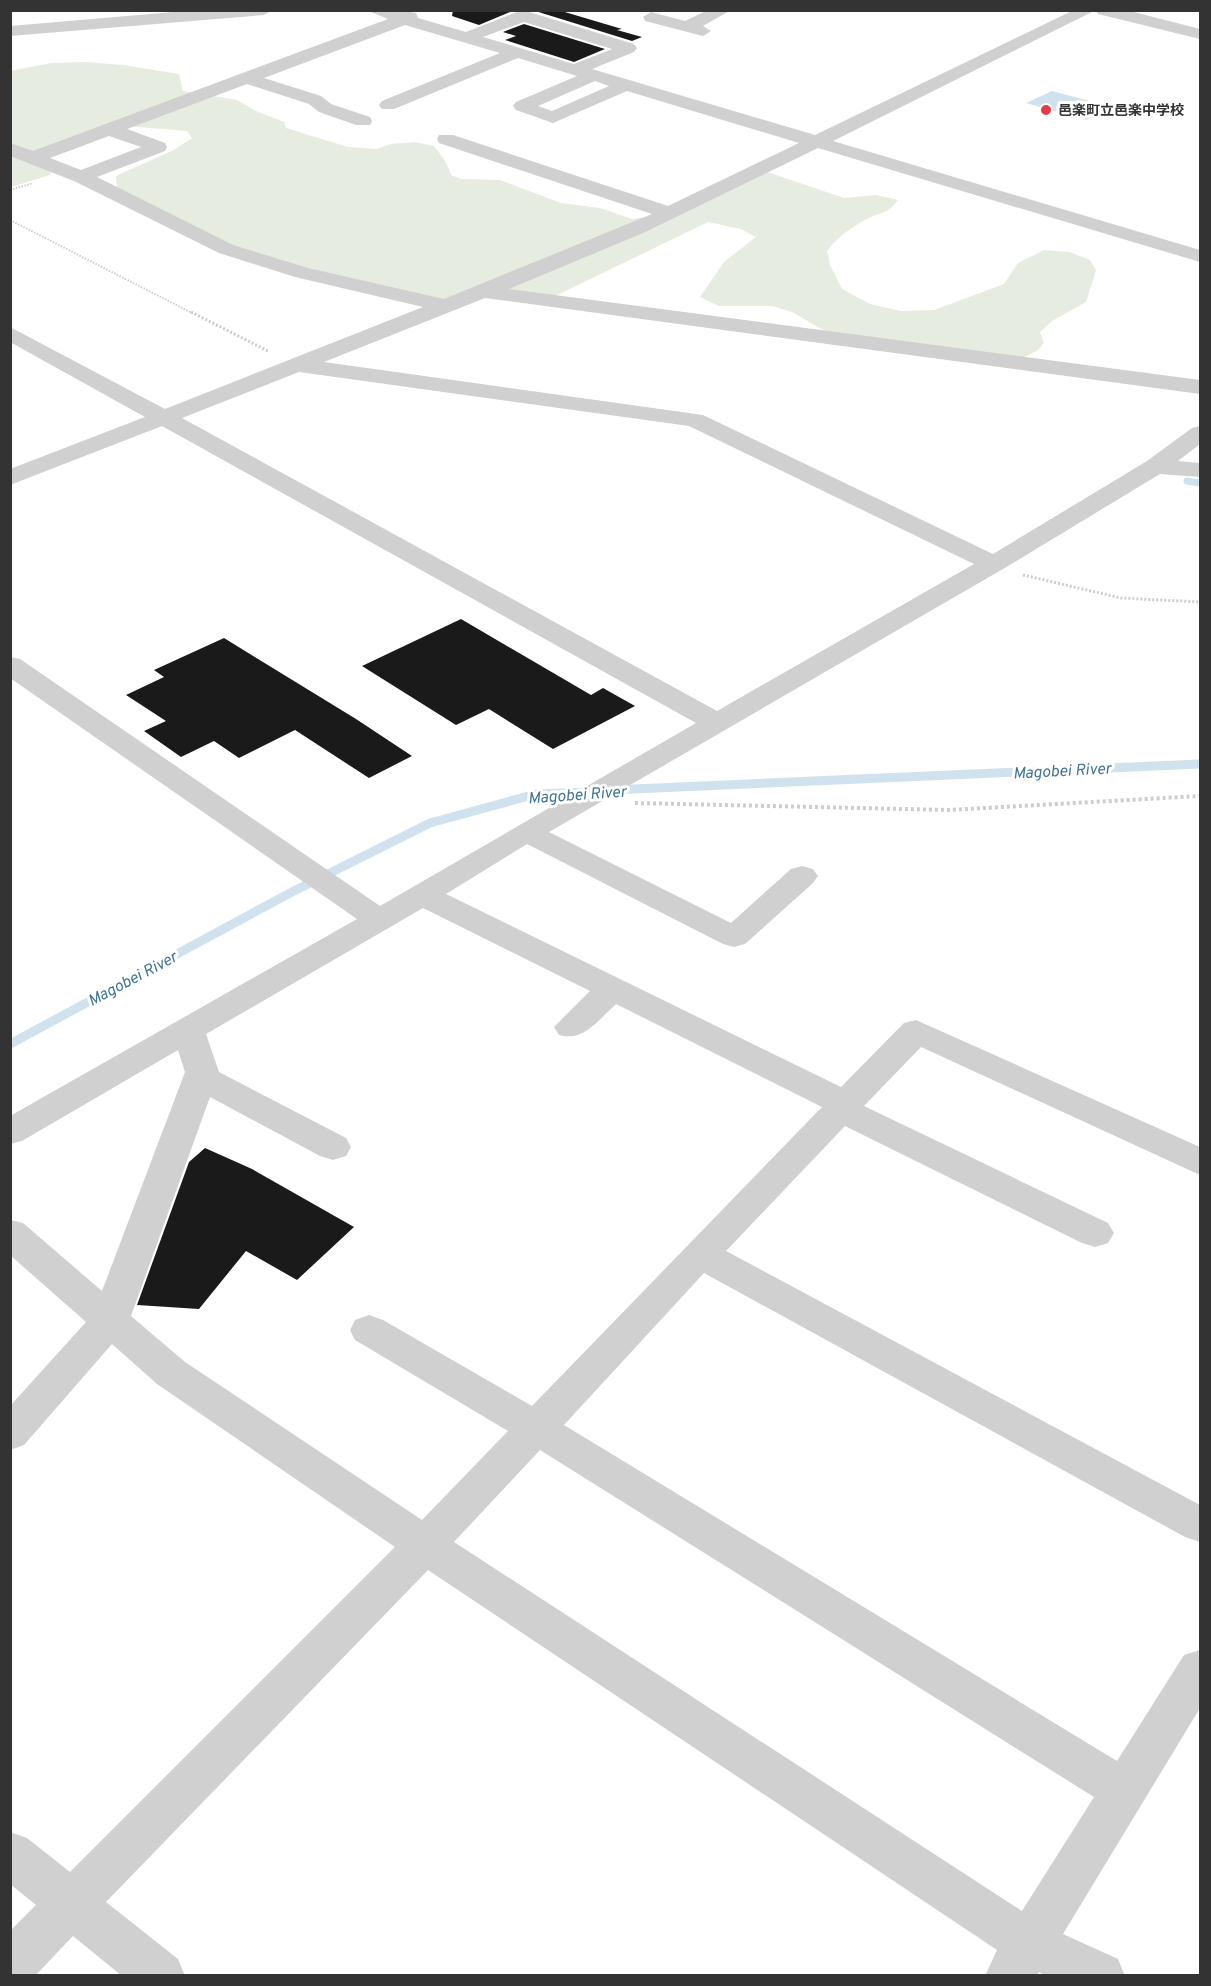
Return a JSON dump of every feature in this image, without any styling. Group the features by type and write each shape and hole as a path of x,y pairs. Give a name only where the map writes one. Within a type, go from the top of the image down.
{"street":[{"path":"10,31 264,10"},
{"path":"374,10 465,46 486,44 1200,256"},
{"path":"32,158 429,10"},
{"path":"651,17 695,29 723,10"},
{"path":"10,478 161,417 486,292 669,213 1088,10"},
{"path":"1104,10 1200,34"},
{"path":"465,46 523,16 628,48 575,70"},
{"path":"388,105 516,53"},
{"path":"593,76 522,106 553,117 634,88 665,81"},
{"path":"247,78 315,100 325,108 363,121"},
{"path":"824,120 846,127"},
{"path":"81,177 158,147 109,129"},
{"path":"446,139 669,213"},
{"path":"10,149 81,177 226,249 302,273 446,306"},
{"path":"486,292 1200,387"},
{"path":"10,333 718,723"},
{"path":"296,365 695,420 994,564"},
{"path":"10,1132 422,895 526,832 994,564 1156,466 1200,433"},
{"path":"1156,466 1200,470"},
{"path":"10,665 378,919"},
{"path":"526,832 734,937 802,876"},
{"path":"422,895 1095,1233"},
{"path":"571,1027 612,989"},
{"path":"10,1434 109,1322 201,1077 202,1072 188,1029"},
{"path":"10,1966 425,1545 700,1254 916,1031 1200,1162"},
{"path":"201,1077 333,1147"},
{"path":"10,1233 109,1322 171,1373 425,1545 1019,1959 1101,1976"},
{"path":"700,1254 1200,1525"},
{"path":"369,1330 536,1428 1124,1790"},
{"path":"1019,1959 1200,1669"},
{"path":"10,1854 160,1976"}],"path":[{"path":"10,222 296,365"},
{"path":"994,564 1026,576 1121,598 1200,602"},
{"path":"580,801 948,810 1200,796"}],"shaded area":[{"path":"84,62 123,65 179,74 183,91 237,100 256,111 284,122 286,128 348,147 376,149 391,144 415,142 434,146 451,175 461,179 500,180 561,203 600,208 632,219 678,213 761,170 844,198 876,195 898,200 887,210 851,229 827,251 830,265 842,289 870,304 901,311 934,310 1004,284 1018,263 1044,250 1069,252 1090,260 1096,270 1086,302 1052,321 1040,332 1044,343 1038,350 1013,363 842,341 792,312 772,306 719,306 700,297 724,262 756,237 741,229 708,222 551,298 483,288 450,302 309,270 234,246 117,189 116,176 174,150 192,138 187,131 115,125 33,155 11,147 11,71 51,63"},
{"path":"10,153 52,168 50,175 11,187"}],"water":[{"path":"1052,91 1112,107 1086,120 1026,103"}],"building":[{"path":"453,10 515,10 479,25 452,16"},
{"path":"532,10 558,10 642,37 632,41"},
{"path":"524,24 605,49 574,62 505,40 516,36 503,32"},
{"path":"461,619 591,695 603,688 635,706 553,749 489,709 456,725 362,666"},
{"path":"224,638 412,756 369,778 295,730 239,758 214,741 181,757 144,731 166,721 126,695 164,677 154,670"},
{"path":"205,1148 252,1169 354,1227 297,1280 246,1251 199,1309 137,1305 189,1162"}],"waterway":[{"path":"1187,481 1200,483"},
{"name":"Magobei River","path":"611,790 1200,764"},
{"name":"Magobei River","path":"10,1044 290,893 430,823 536,794 589,792"}],"place":[{"name":"邑楽町立邑楽中学校","path":"1046,110"}]}
